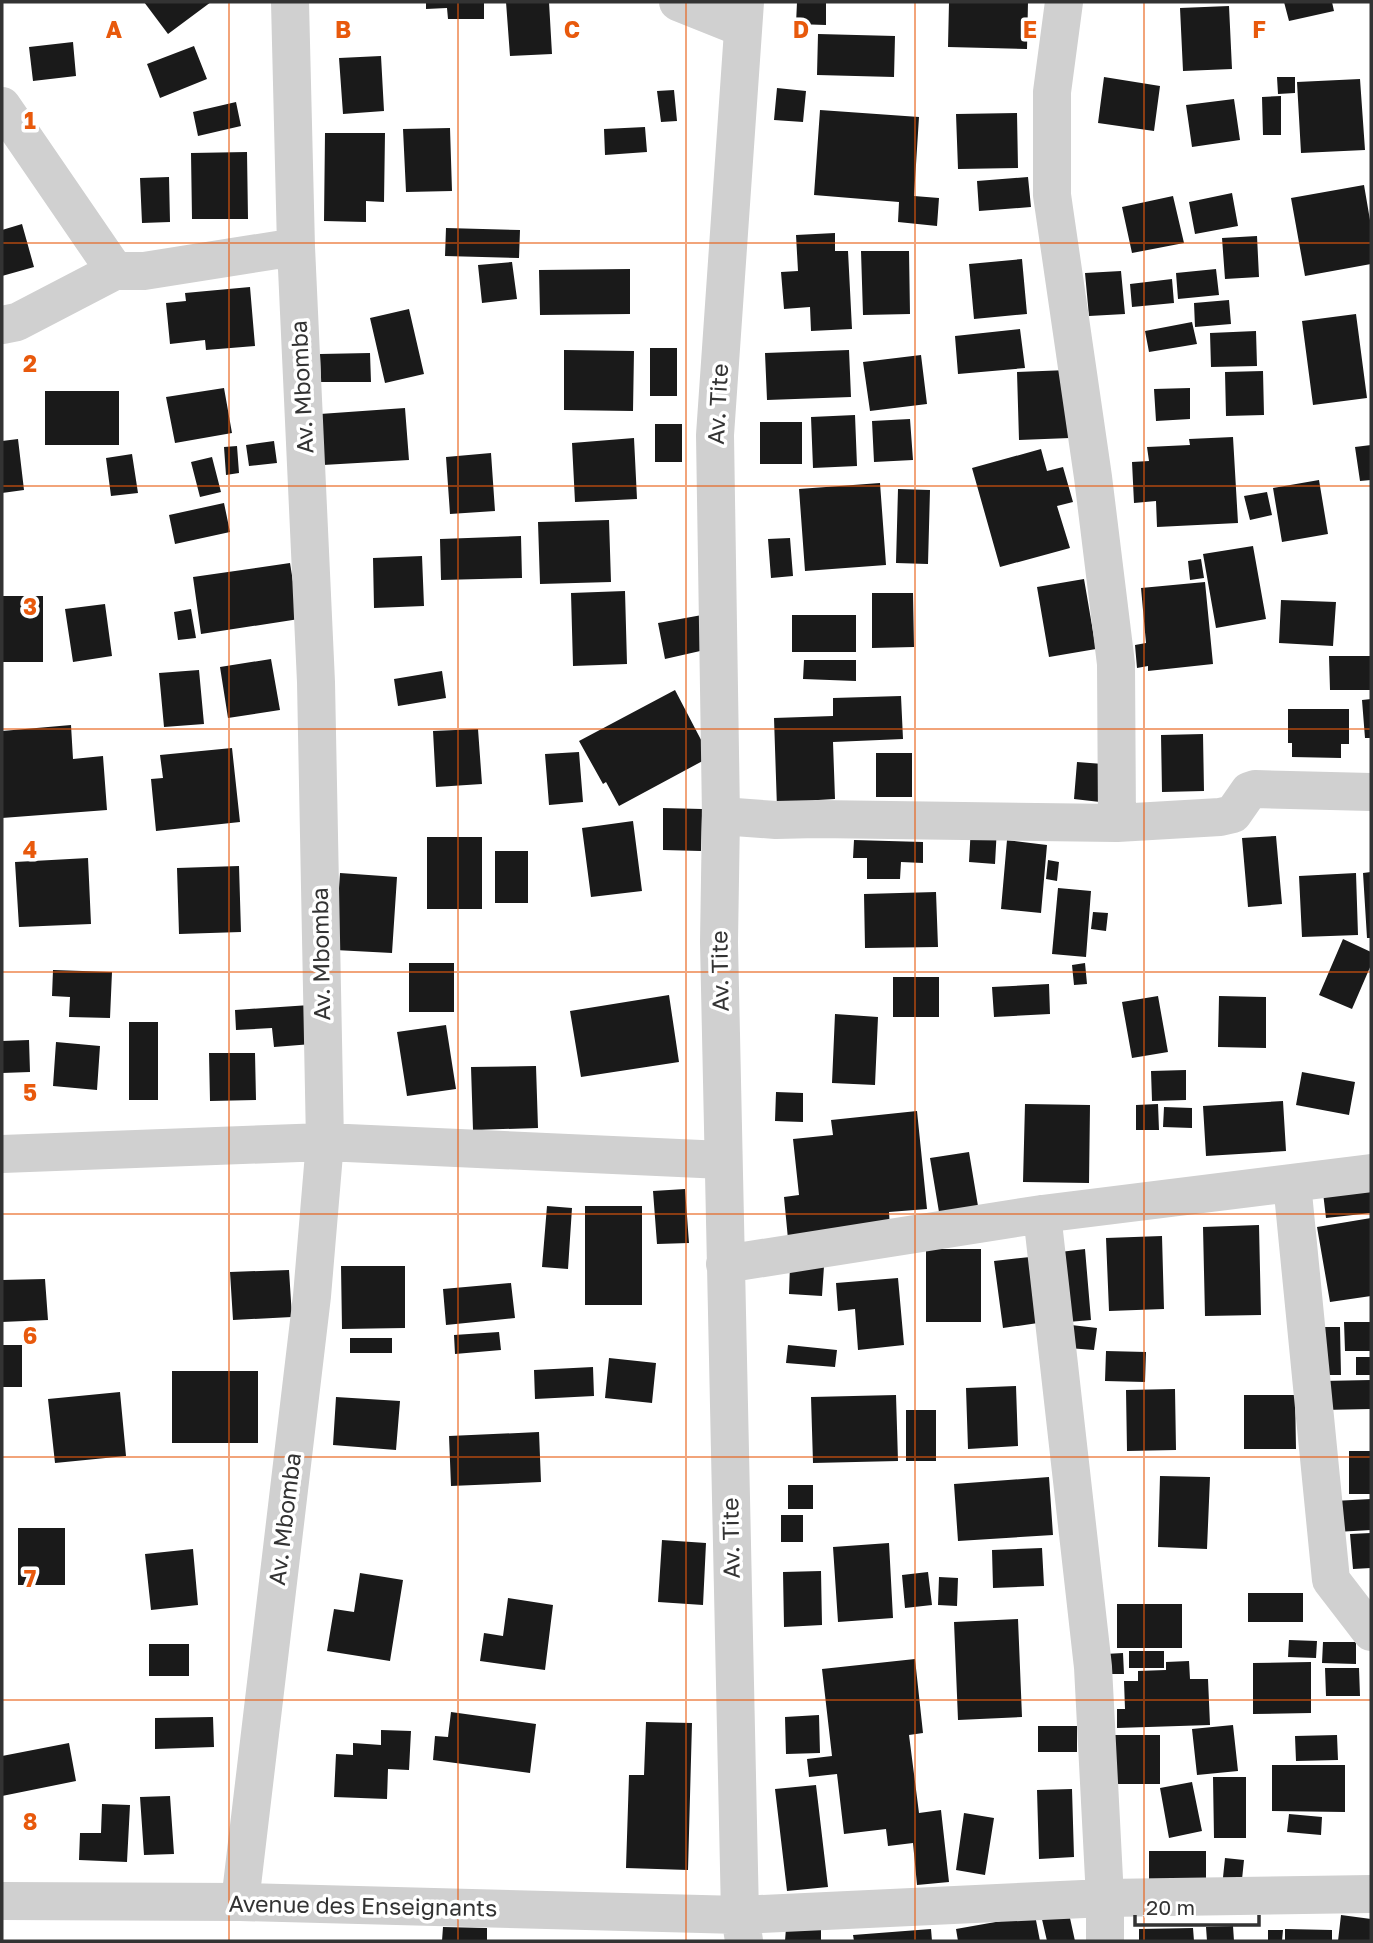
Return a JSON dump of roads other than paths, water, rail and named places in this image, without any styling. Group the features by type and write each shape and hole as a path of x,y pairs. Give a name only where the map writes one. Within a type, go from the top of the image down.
{"street":[{"name":"Av. Mbomba","path":"240,1902 312,1296 325,1142 316,682 296,247 290,2"},
{"path":"678,2 744,15"},
{"path":"1064,2 1052,92 1052,195 1093,477 1116,664 1117,823"},
{"name":"Av. Tite","path":"737,1924 719,942 721,816 715,435 744,15"},
{"path":"2,106 115,271"},
{"path":"2,325 17,322 115,271 144,271 296,247"},
{"path":"721,816 776,820 1117,823 1233,814 1249,791 1255,789 1371,792"},
{"path":"2,1154 325,1142 723,1160"},
{"path":"725,1264 1042,1214 1371,1173"},
{"path":"1292,1183 1331,1580 1371,1632"},
{"path":"1042,1214 1093,1667 1105,1941"},
{"name":"Avenue des Enseignants","path":"2,1901 240,1902 737,1924 1105,1898 1371,1894"}]}
